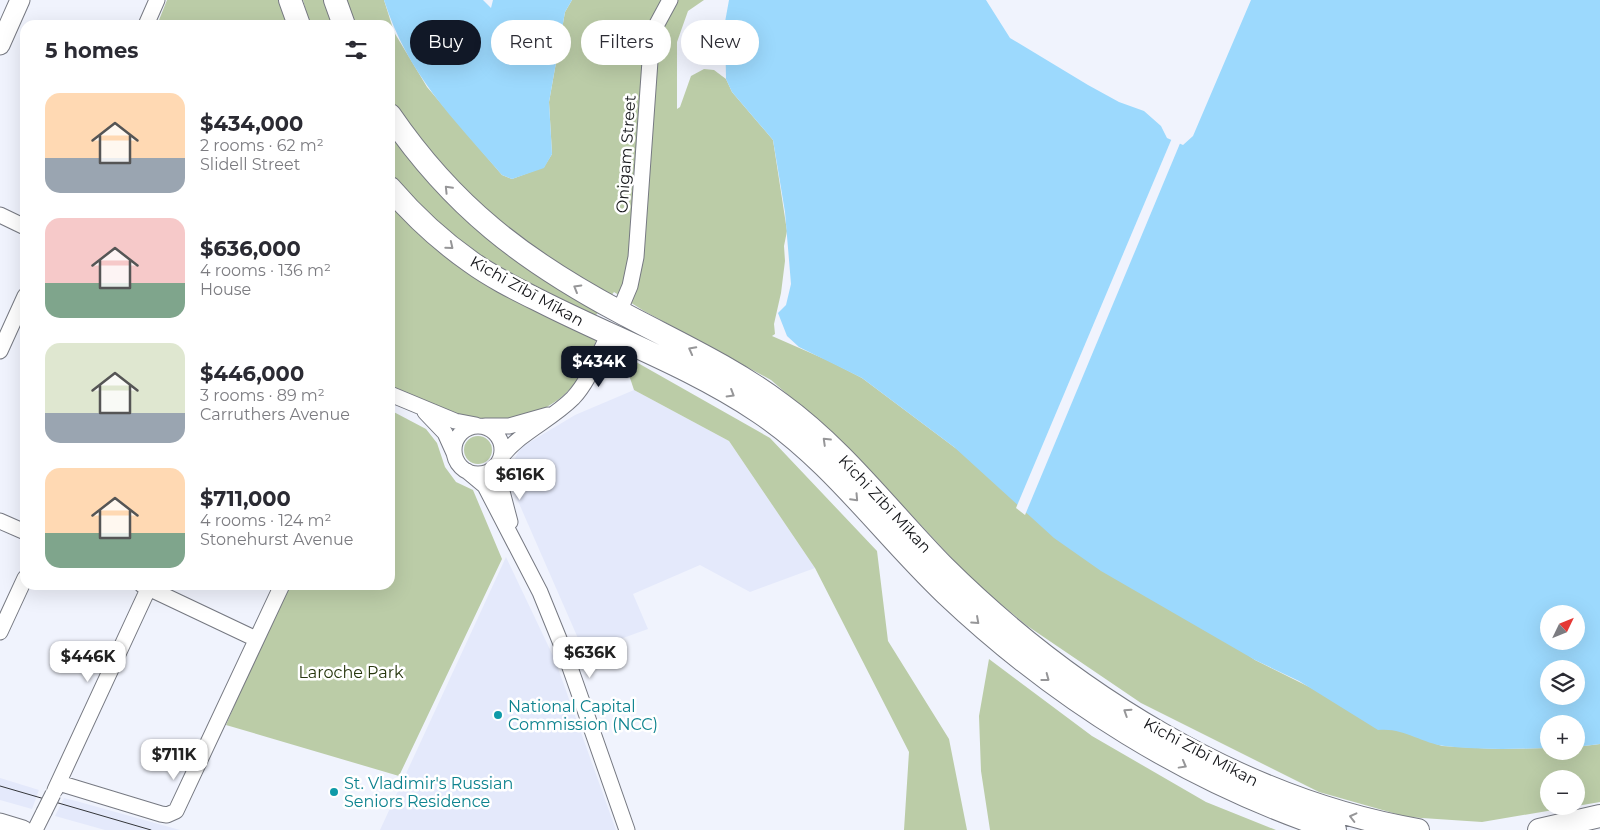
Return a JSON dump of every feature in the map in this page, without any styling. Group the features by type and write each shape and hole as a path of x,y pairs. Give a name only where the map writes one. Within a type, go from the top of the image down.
{"highway":[{"path":"335,0 342,20"},
{"path":"290,1 297,20"},
{"name":"Kichi Zībī Mīkan","path":"395,121 442,182 484,223 534,262 619,312 741,377 783,405 840,455 951,586"},
{"name":"Kichi Zībī Mīkan","path":"395,193 434,232 472,263 513,287 694,374 734,396 782,430 834,475 951,586 1078,702 1189,769 1268,806 1335,830"},
{"path":"608,334 619,312"},
{"name":"Kichi Zībī Mīkan","path":"1010,639 1151,727 1212,760 1269,787 1321,807 1384,824 1418,830"},
{"path":"1543,830 1600,816"}],"main road":[{"path":"0,42 20,0"},
{"path":"0,824 23,830"}],"street":[{"path":"148,20 157,0"},
{"name":"Onigam Street","path":"619,312 633,277 636,257 651,47 657,24 670,0"},
{"path":"0,215 20,225"},
{"path":"0,351 20,307"},
{"path":"467,471 482,474 493,470 519,438 567,404 582,387 608,334"},
{"path":"395,396 455,421 480,425 509,426 554,413"},
{"path":"420,408 445,433 458,463 485,486 516,543 564,650 627,830"},
{"path":"454,453 459,435 464,430 480,425 492,429 500,438 503,449 501,488 516,543"},
{"path":"0,520 20,530"},
{"path":"0,632 20,589"},
{"path":"35,830 56,788 145,590"},
{"path":"155,590 256,639"},
{"path":"56,788 161,814 167,815 176,811 280,590"}],"shaded area":[{"path":"634,390 729,441 815,568 750,592 700,565 633,594 648,629 584,652 507,476 520,448 575,415"},
{"path":"506,557 555,660 616,830 380,830"},
{"path":"0,778 39,790 32,809 0,800"},
{"path":"64,798 180,830 105,830 55,816"}],"green space":[{"path":"167,0 278,0 286,20 159,20"},
{"path":"303,0 384,0 390,20 309,20"},
{"path":"572,0 704,0 688,11 685,20 681,20 681,31 677,42 677,109 680,107 691,76 704,69 714,70 726,79 732,92 773,140 787,231 784,246 785,261 781,293 774,324 775,334 772,336 862,378 954,447 1255,660 1392,728 1442,746 1496,749 1540,748 1540,760 1585,760 1585,746 1600,744 1600,802 1585,805 1585,770 1540,770 1540,812 1482,822 1407,817 1319,792 1141,703 1026,625 973,581 850,449 771,380 644,311 614,292 593,319 479,258 410,199 395,180 395,34 410,59 410,65 414,65 427,87 502,175 512,179 544,167 552,154 549,102 556,65 571,65 571,20 564,20 565,12"},
{"path":"395,205 597,338 584,370 578,379 556,402 542,409 512,419 480,420 464,417 436,407 395,387"},
{"path":"622,354 770,438 877,551 888,641 949,739 967,830 904,830 909,752 815,568 729,441 634,390"},
{"name":"Laroche Park","path":"395,413 426,429 437,443 445,467 456,482 473,490 502,559 399,776 226,725 284,590 395,590"},
{"path":"478,436 488,440 492,450 488,460 478,464 468,460 464,450 468,440"},
{"path":"989,659 1092,736 1206,802 1276,830 990,830 981,771 979,716"}],"water":[{"path":"384,0 483,0 491,8 493,0 572,0 565,12 564,20 491,20 491,65 556,65 549,102 552,154 544,168 512,179 502,175 433,94 414,65 481,65 481,20 410,20 410,58 395,29 395,20 391,20"},
{"path":"729,0 986,0 1010,38 1119,102 1144,111 1161,126 1167,138 1183,145 1193,136 1251,0 1600,0 1600,744 1585,746 1585,715 1540,715 1540,748 1484,749 1445,746 1396,731 1378,730 1299,681 1255,660 1101,571 1054,538 954,447 862,378 799,347 787,336 778,313 786,305 791,284 785,212 773,140 732,92 726,79 726,65 759,65 759,20 725,20"}],"pier":[{"path":"1172,138 1181,141 1025,515 1016,508"}],"tram line":[{"path":"0,786 151,830"}],"place":[{"name":"National Capital Commission (NCC)","path":"498,715"},
{"name":"St. Vladimir's Russian Seniors Residence","path":"334,792"}]}
